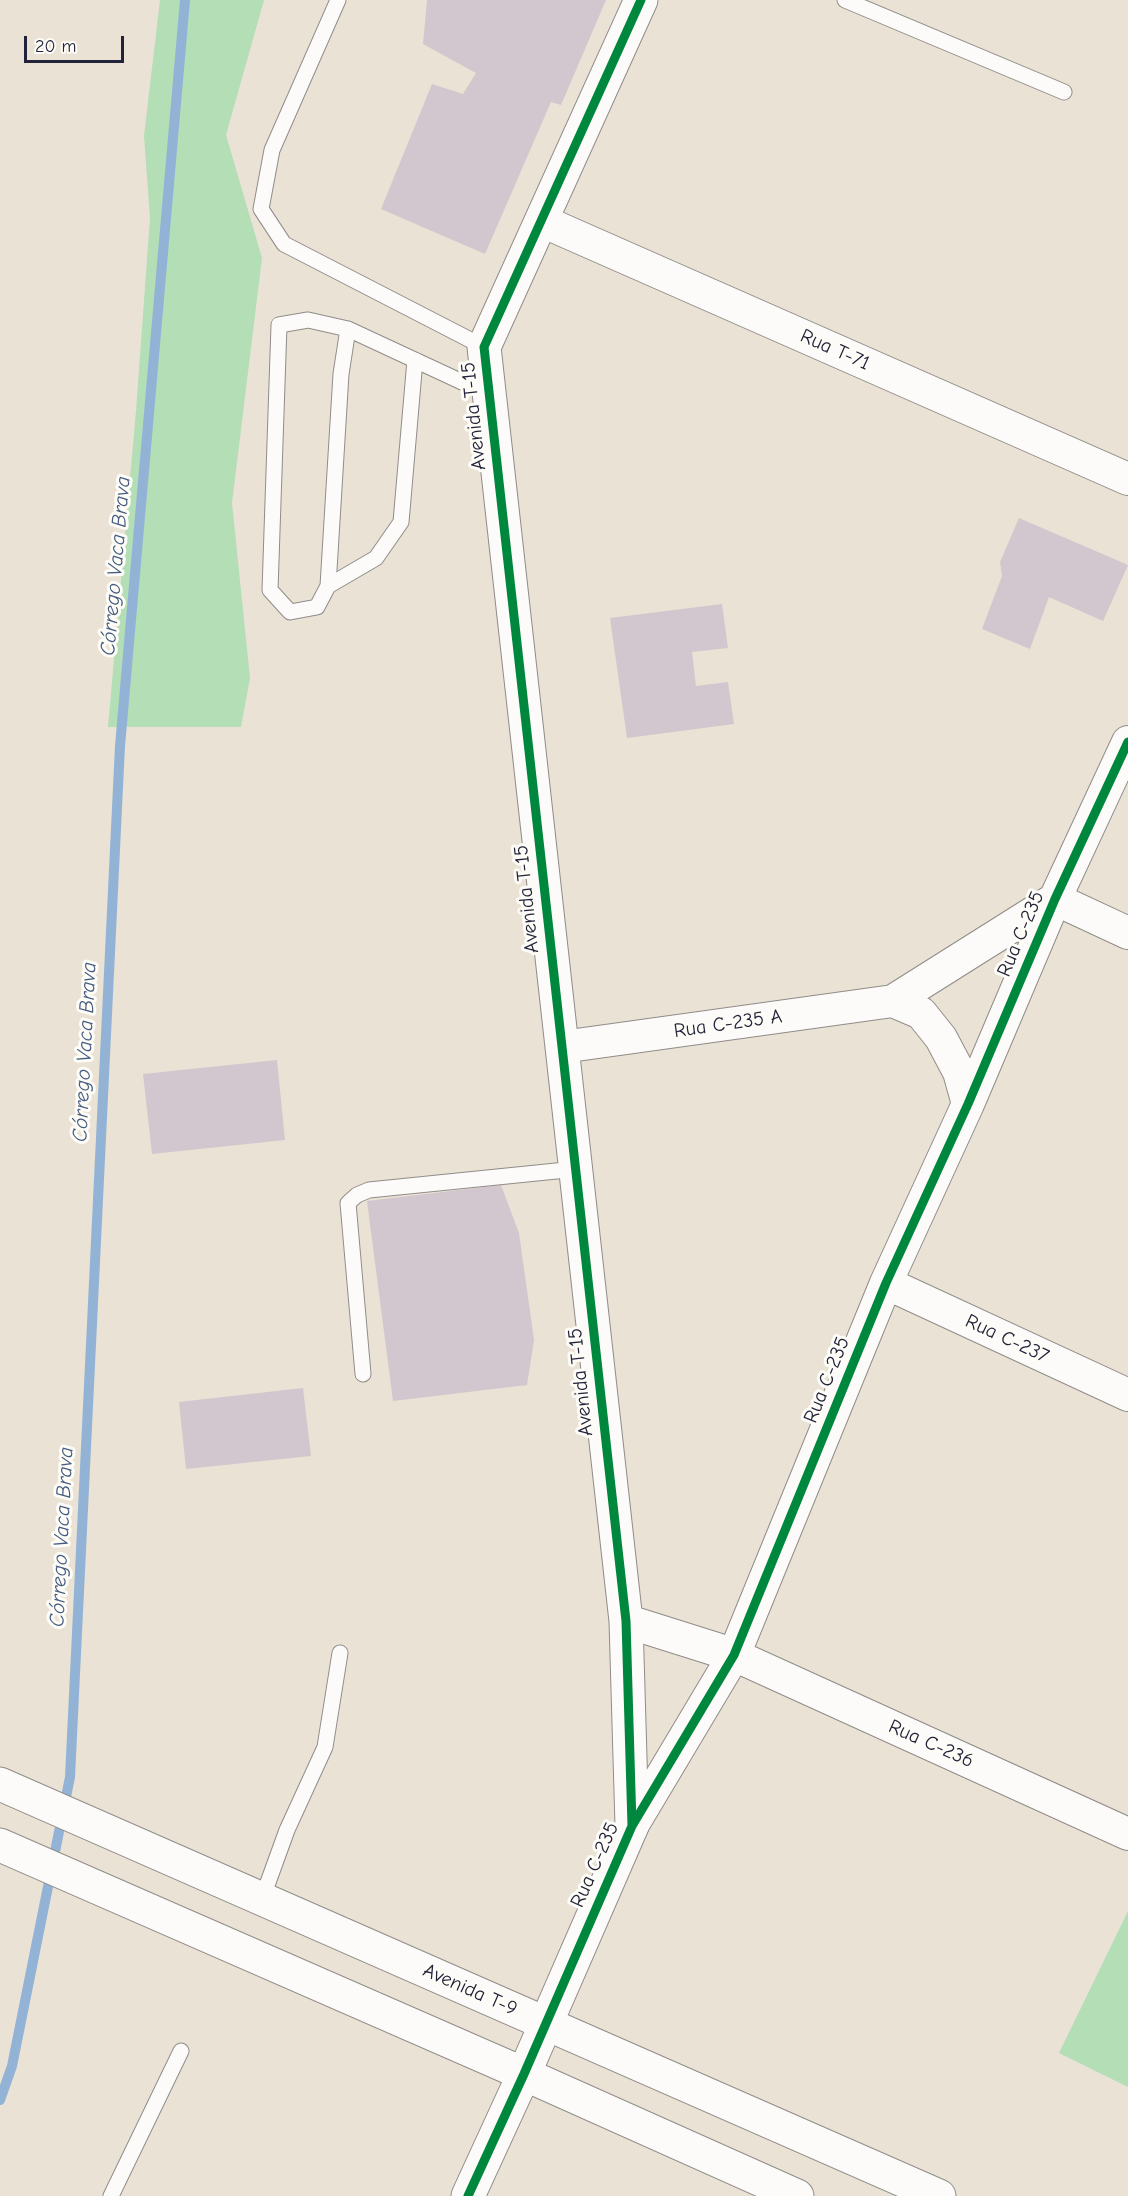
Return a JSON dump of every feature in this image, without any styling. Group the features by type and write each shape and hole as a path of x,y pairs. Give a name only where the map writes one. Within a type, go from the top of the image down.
{"street":[{"name":"Avenida T-15","path":"632,1826 626,1621 484,347 641,0"},
{"name":"Rua T-71","path":"542,221 1128,479"},
{"name":"Rua C-235","path":"468,2196 632,1826 734,1655 886,1282 968,1104 1055,899 1128,742"},
{"name":"Rua C-235 A","path":"562,1047 893,1001 1055,899"},
{"path":"1055,899 1128,933"},
{"path":"893,1001 921,1013 941,1038 958,1072 968,1104"},
{"name":"Rua C-237","path":"886,1282 1128,1395"},
{"path":"626,1621 734,1655"},
{"name":"Rua C-236","path":"734,1655 1128,1834"},
{"name":"Avenida T-9","path":"0,1784 939,2196"},
{"path":"0,1845 797,2196"}],"lane":[{"path":"338,0 272,150 261,209 284,244 484,347"},
{"path":"845,0 1064,92"},
{"path":"348,329 340,374 328,586 317,607 290,612 270,590 279,325 308,320 348,329 490,395"},
{"path":"328,586 376,558 401,522 416,360"},
{"path":"363,1374 348,1203 357,1195 369,1190 576,1169"},
{"path":"262,1899 287,1830 325,1747 340,1653"},
{"path":"111,2196 181,2051"}],"green space":[{"path":"160,0 264,0 226,135 262,258 232,503 250,678 241,727 108,727 136,411 150,218 144,136"},
{"path":"1128,1911 1128,2087 1059,2053"}],"building":[{"path":"427,0 606,0 561,105 551,102 485,254 381,209 432,84 463,94 476,73 423,44"},
{"path":"1019,518 1128,565 1103,621 1049,597 1030,649 982,629 1002,576 1000,562"},
{"path":"722,604 728,648 692,652 696,686 728,682 734,724 627,738 610,618"},
{"path":"277,1060 285,1140 152,1154 143,1074"},
{"path":"501,1185 519,1233 534,1340 527,1385 393,1401 367,1201"},
{"path":"303,1388 311,1456 186,1469 179,1402"}],"waterway":[{"name":"Córrego Vaca Brava","path":"0,2100 12,2066 70,1777 120,746 185,0"}],"cycle path":[{"path":"632,1826 626,1621 484,347 641,0"},
{"path":"468,2196 632,1826 734,1655 886,1283 968,1104 1055,899 1128,742"}]}
